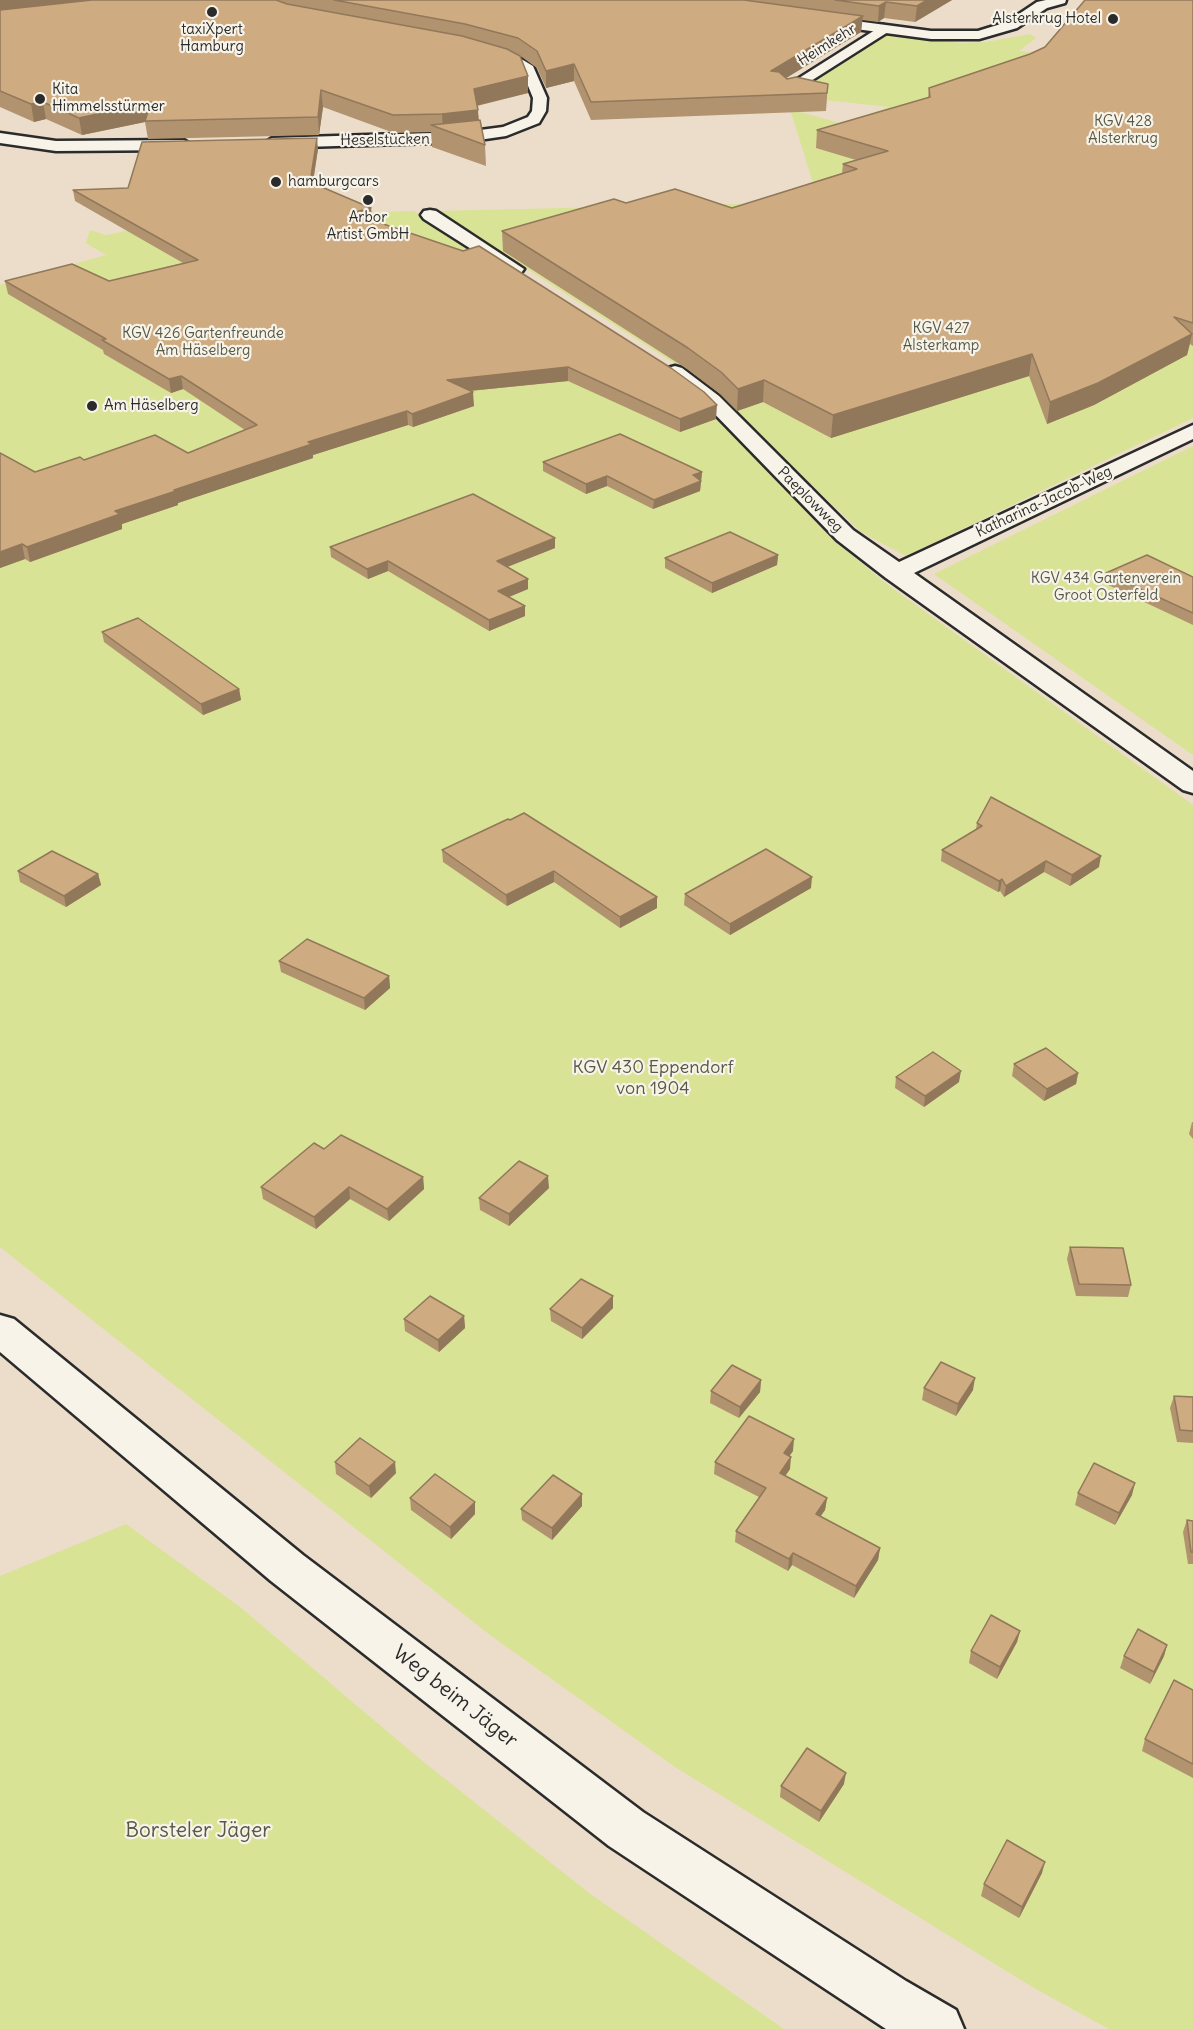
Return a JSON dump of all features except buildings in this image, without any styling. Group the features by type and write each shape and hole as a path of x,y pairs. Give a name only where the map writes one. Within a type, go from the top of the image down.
{"street":[{"path":"805,18 946,36 980,35 1012,25 1040,3 1060,0"},
{"name":"Heimkehr","path":"788,90 884,29"},
{"name":"Heselstücken","path":"252,143 465,137 506,131 534,120 539,111 540,98 528,69 513,60 472,47"},
{"path":"0,138 72,146 196,145"},
{"path":"429,215 527,277"},
{"name":"Paeplowweg","path":"660,363 712,400 845,535 1193,784"},
{"name":"Katharina-Jacob-Weg","path":"896,573 1193,431"},
{"name":"Weg beim Jäger","path":"0,1330 287,1568 626,1829 887,2000 937,2029"}],"green space":[{"path":"877,33 961,43 986,42 1030,34 1036,38 1019,51 1193,70 844,122 889,107 780,95"},
{"name":"KGV 427 Alsterkamp","path":"790,109 1193,223 1193,418 906,556 861,532 721,398 688,372 436,211 819,202"},
{"name":"KGV 430 Eppendorf von 1904","path":"222,207 307,214 414,211 703,403 831,538 888,585 1193,805 1193,2029 1109,2029 1034,1988 675,1767 490,1635 0,1247 0,285 106,255 86,243 90,230 106,235"},
{"name":"KGV 434 Gartenverein Groot Osterfeld","path":"1193,446 1193,755 934,574"},
{"name":"Borsteler Jäger","path":"126,1524 240,1607 420,1759 589,1893 784,2029 0,2029 0,1576"}],"place":[{"name":"taxiXpert Hamburg","path":"212,12"},
{"name":"Alsterkrug Hotel","path":"1113,19"},
{"name":"Kita Himmelsstürmer","path":"40,99"},
{"name":"hamburgcars","path":"276,182"},
{"name":"Arbor Artist GmbH","path":"368,200"},
{"name":"Am Häselberg","path":"92,406"}],"park label":[{"name":"KGV 428 Alsterkrug","path":"1123,130"},
{"name":"KGV 426 Gartenfreunde Am Häselberg","path":"203,342"}]}
